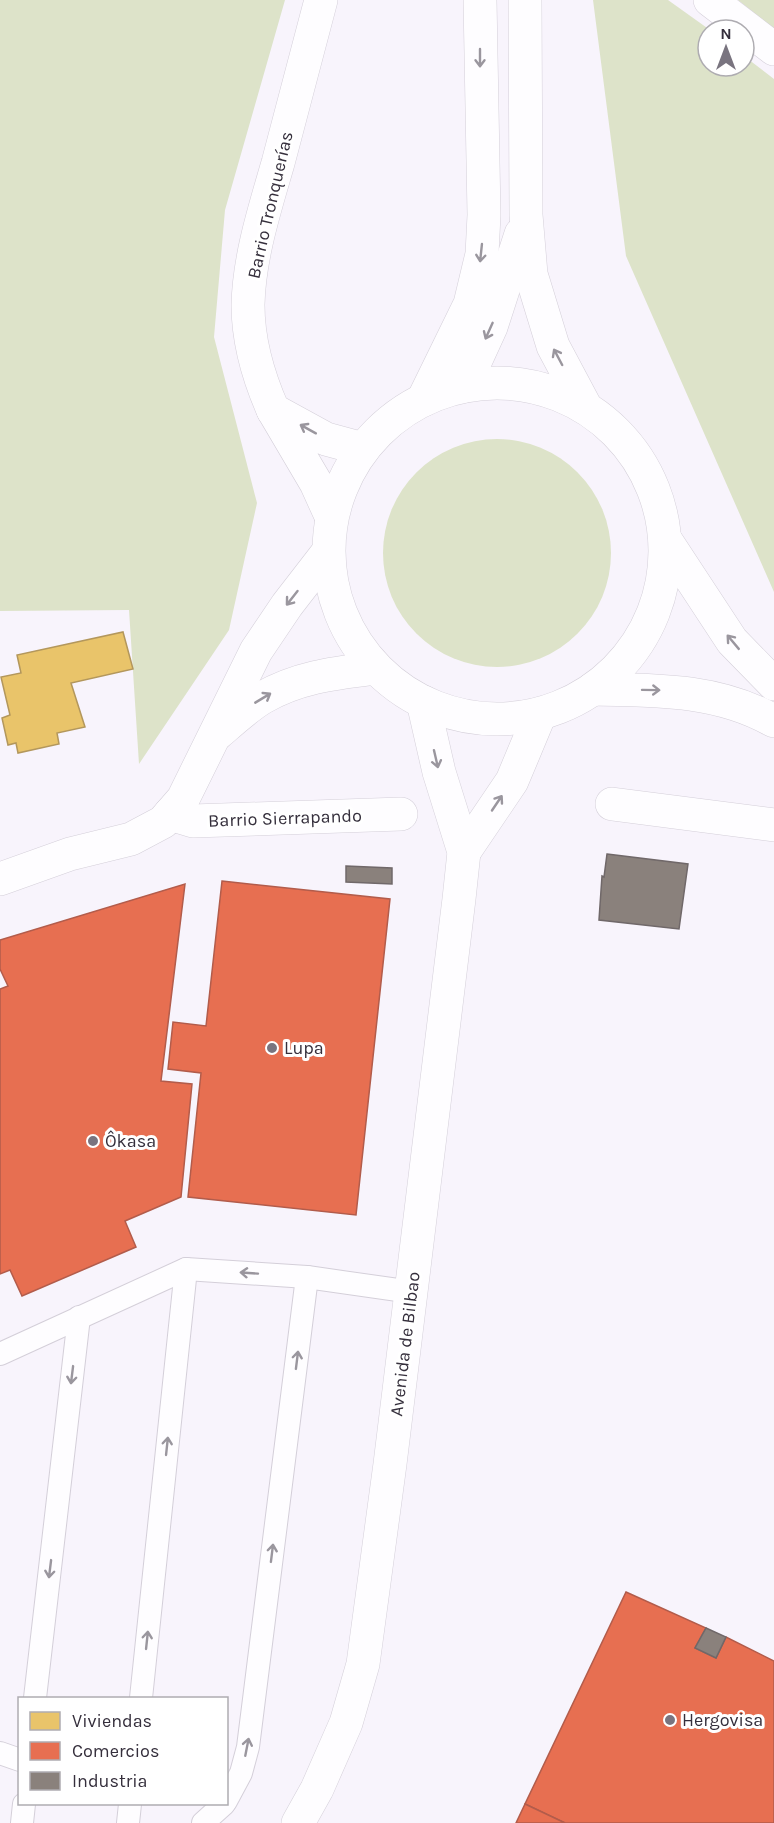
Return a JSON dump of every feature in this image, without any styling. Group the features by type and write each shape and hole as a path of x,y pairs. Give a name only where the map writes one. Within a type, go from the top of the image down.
{"main road":[{"name":"Barrio Tronquerías","path":"321,0 263,216 252,267 248,304 251,344 259,379 273,410 316,483 332,516"},
{"path":"423,399 470,304 482,254 484,215 480,0"},
{"path":"525,0 526,215 531,274 553,346 586,408"},
{"path":"710,0 774,49"},
{"path":"464,386 507,284 526,215"},
{"path":"506,383 548,390 586,408 611,428 638,460 649,478 660,508 665,539 664,574 655,608 640,639 619,667 592,689 540,714 511,718 481,718 451,713 423,702 398,687 375,668 356,643 341,614 332,584 328,552 332,516 342,483 363,449 390,420 423,399 464,386 506,383"},
{"path":"273,410 326,439 363,449"},
{"path":"665,539 732,641 774,684"},
{"path":"0,879 70,854 131,839 163,822 183,799 256,651 287,604 328,552"},
{"path":"217,734 261,698 285,687 315,676 375,668"},
{"path":"592,689 667,691 722,699 774,721"},
{"path":"423,702 438,772 464,852"},
{"path":"464,852 512,781 540,714"},
{"path":"612,804 774,825"},
{"name":"Barrio Sierrapando","path":"170,814 193,821 401,814"},
{"name":"Avenida de Bilbao","path":"298,1823 317,1789 346,1723 363,1664 412,1292 464,852"}],"lane":[{"path":"0,1354 186,1269 307,1277 412,1292"},
{"path":"141,1697 186,1269"},
{"path":"228,1797 241,1773 248,1747 307,1277"},
{"path":"35,1697 79,1317"},
{"path":"0,1753 18,1759"},
{"path":"22,1823 24,1805"},
{"path":"128,1823 130,1805"},
{"path":"203,1823 222,1805"}],"green space":[{"path":"0,0 285,0 225,210 214,337 257,503 229,630 139,764 129,610 0,611"},
{"path":"593,0 668,0 696,20 696,78 756,78 756,65 774,79 774,592 626,256"},
{"path":"738,0 774,0 774,29"},
{"path":"497,439 519,441 541,448 560,458 578,472 592,490 602,509 609,531 611,553 609,575 602,597 592,616 578,634 560,648 541,658 519,665 497,667 475,665 453,658 434,648 416,634 402,616 392,597 385,575 383,553 385,531 392,509 402,490 416,472 434,458 453,448 475,441"}],"building: Viviendas":[{"path":"123,632 133,669 71,683 85,727 57,733 59,744 18,753 16,743 8,745 2,718 10,715 1,677 21,673 17,655"}],"building: Comercios":[{"name":"Lupa","path":"222,881 390,899 356,1215 188,1197 201,1073 168,1069 173,1022 206,1026"},
{"name":"Ôkasa","path":"185,884 161,1081 192,1084 181,1197 125,1221 136,1247 22,1296 10,1270 0,1274 0,989 8,986 0,969 0,940"},
{"name":"Hergovisa","path":"626,1592 706,1628 695,1648 716,1658 726,1637 774,1661 774,1823 565,1823 525,1804"},
{"path":"525,1804 565,1823 516,1823"}],"building: Industria":[{"path":"607,854 688,864 679,929 599,920 602,876 604,877"},
{"path":"346,866 392,868 392,884 346,882"},
{"path":"706,1628 726,1637 716,1658 695,1648"}],"place":[{"name":"Lupa","path":"272,1048"},
{"name":"Ôkasa","path":"93,1141"},
{"name":"Hergovisa","path":"670,1720"}]}
